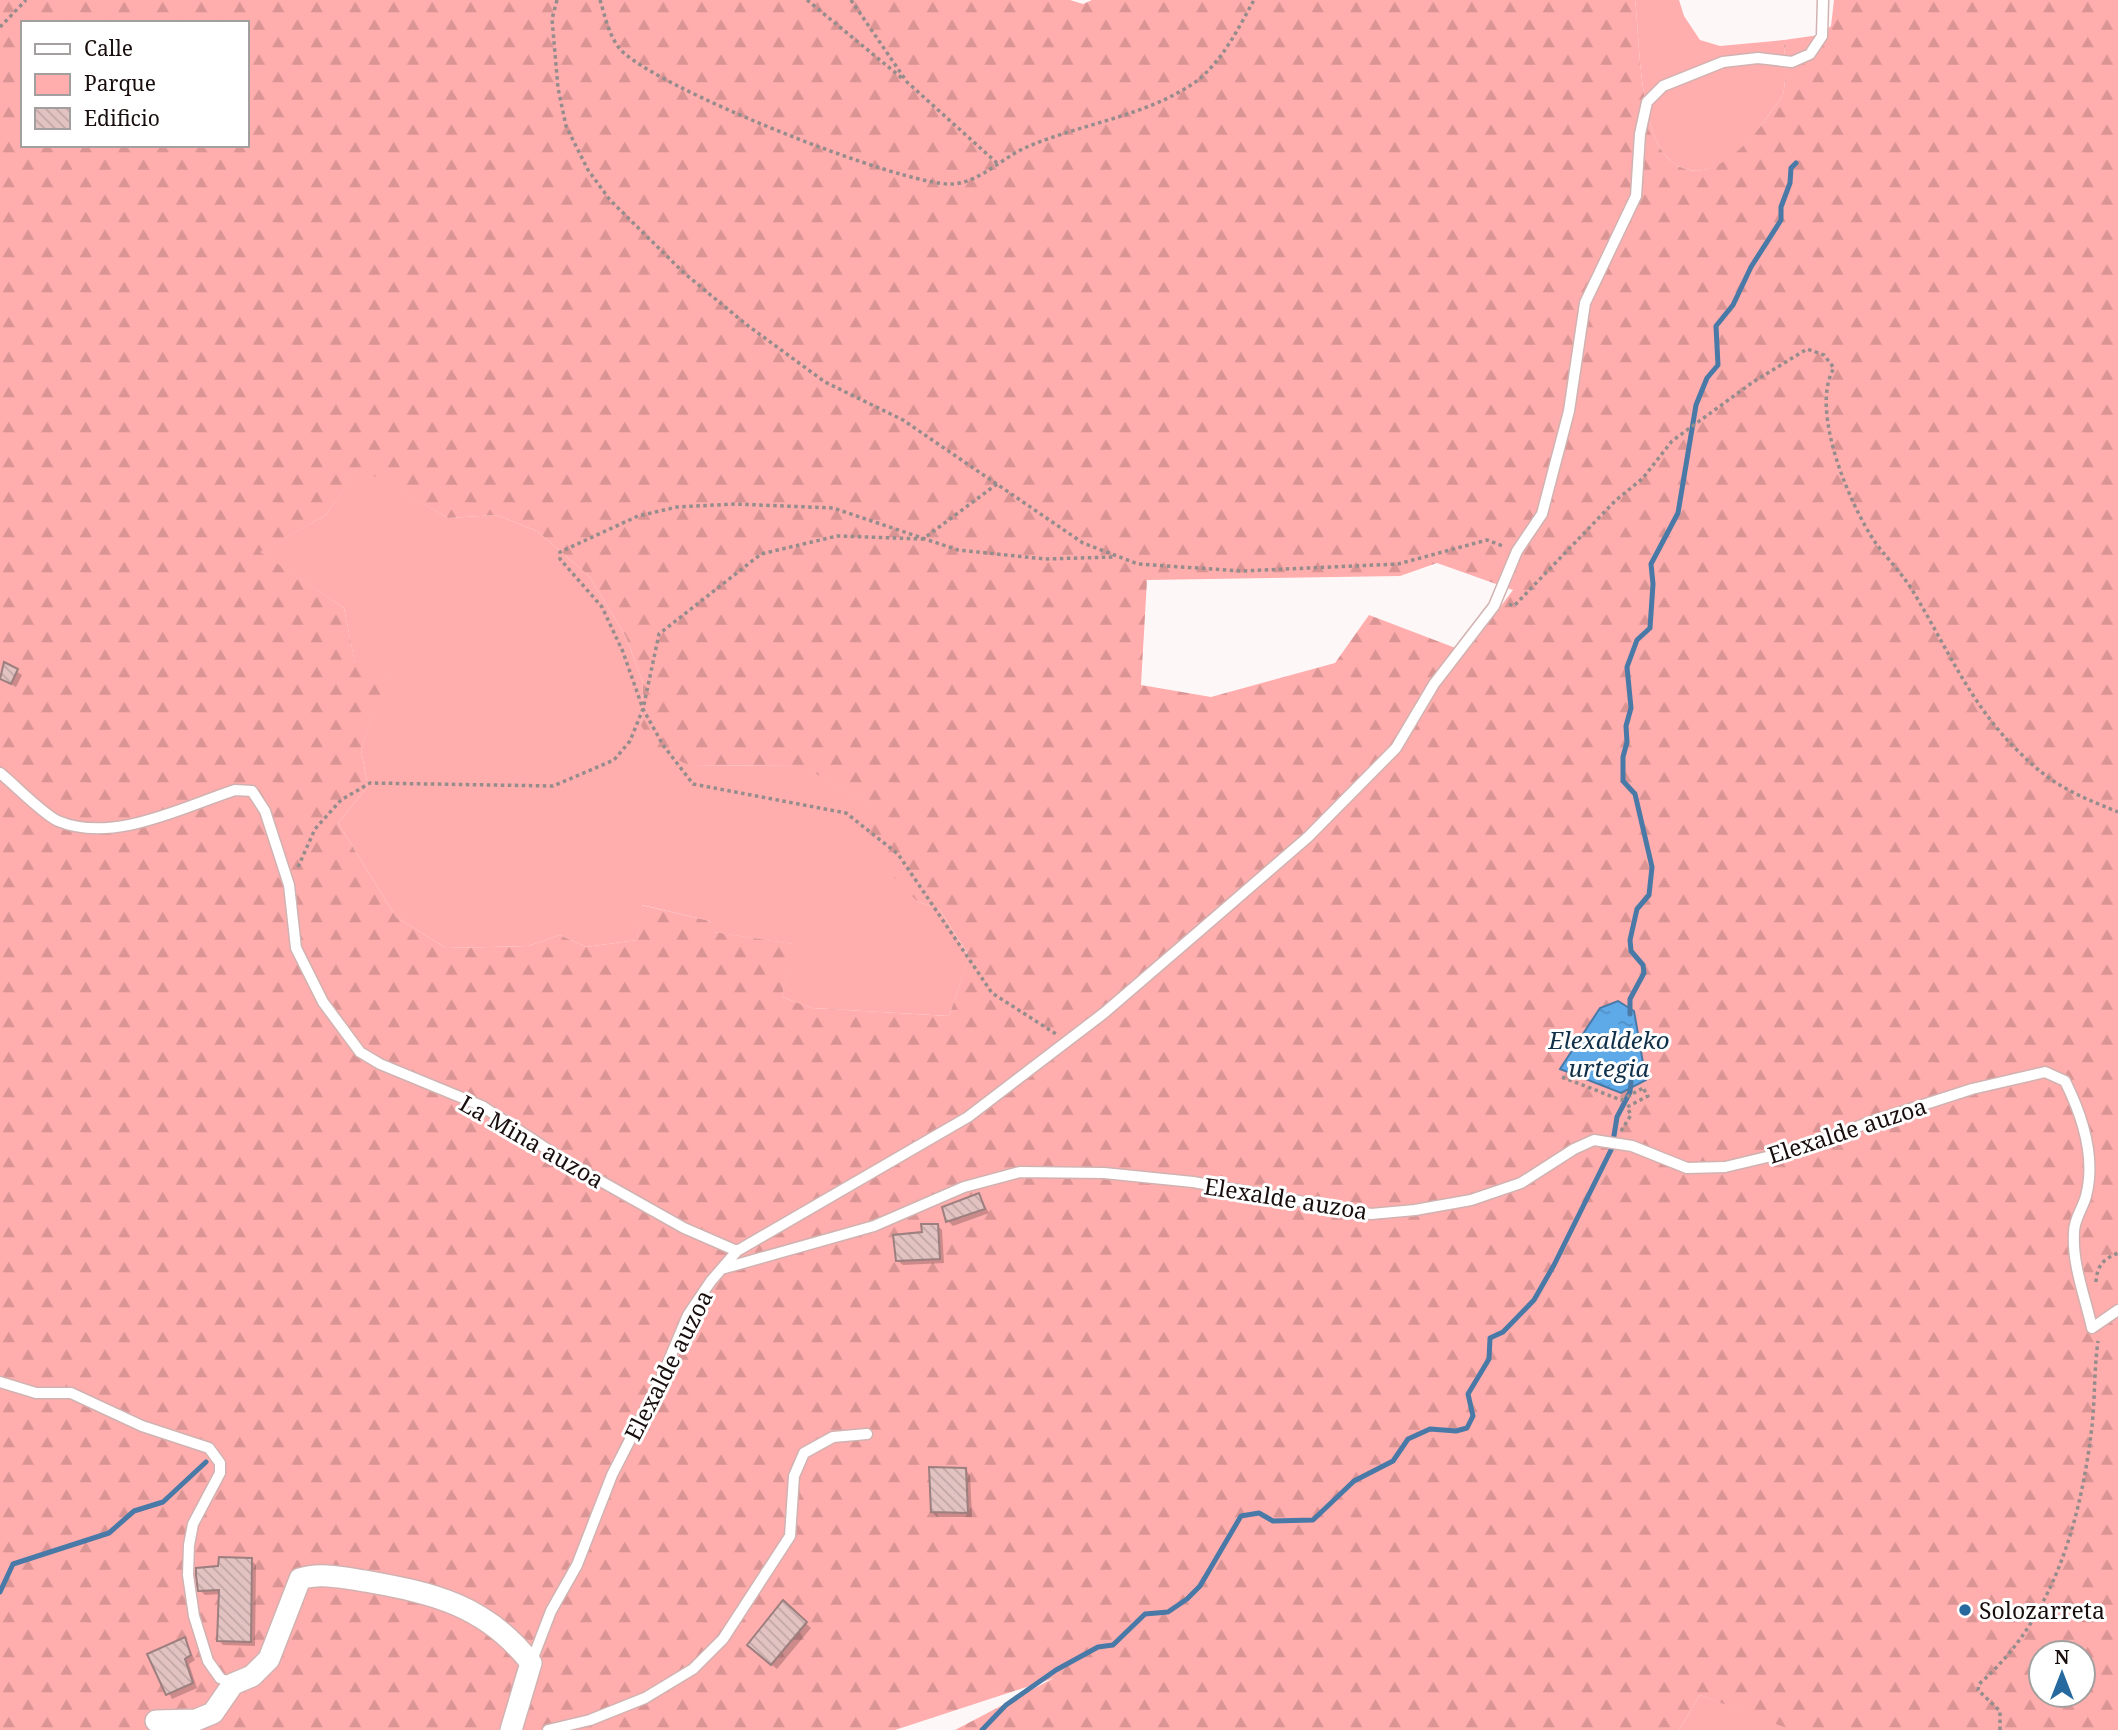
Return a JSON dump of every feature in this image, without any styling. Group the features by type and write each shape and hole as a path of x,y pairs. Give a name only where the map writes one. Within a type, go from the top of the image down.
{"street":[{"path":"156,1721 196,1720 213,1713 233,1684 252,1676 270,1659 300,1579 307,1577 340,1577 393,1586 459,1603 518,1645 531,1662"},
{"name":"Elexalde auzoa","path":"511,1730 531,1662"}],"lane":[{"path":"725,1268 737,1251 968,1118 1067,1041 1225,909 1376,771 1396,748 1434,684 1494,606 1517,551 1542,514 1569,411 1585,303 1636,196 1640,134 1647,102 1663,86 1723,62 1758,58 1792,62 1810,54 1822,36 1823,0"},
{"name":"La Mina auzoa","path":"0,773 55,820 77,827 107,828 133,823 235,790 252,791 265,811 289,885 296,948 323,1002 360,1052 380,1064 482,1106 519,1134 577,1168 684,1228 737,1251"},
{"name":"Elexalde auzoa","path":"531,1662 551,1611 578,1564 612,1475 661,1379 688,1315 711,1282 725,1268 874,1226 964,1187 1020,1172 1104,1173 1193,1182 1371,1214 1415,1210 1471,1200 1521,1183 1574,1149 1594,1140 1632,1146 1687,1168 1725,1167 1804,1149 1867,1123 1972,1089 2046,1072 2065,1081 2082,1114 2089,1175 2086,1196 2074,1228 2074,1259 2092,1328 2101,1320"},
{"path":"2101,1320 2118,1310"},
{"path":"0,1382 36,1393 71,1393 142,1426 209,1448 220,1463 220,1473 194,1524 188,1545 188,1575 194,1616 208,1661 220,1678 233,1684"},
{"path":"548,1730 590,1720 645,1699 693,1669 723,1639 790,1536 794,1476 804,1453 833,1437 867,1434"}],"path":[{"path":"0,27 26,0"},
{"path":"557,0 552,19 558,88 566,126 588,170 610,200 684,273 747,325 825,382 903,420 1083,543 1138,564 1241,571 1398,564 1487,540 1517,551"},
{"path":"600,0 607,23 620,48 645,69 734,113 890,169 949,184 965,182 1028,146 1125,114 1193,84 1223,52 1254,0"},
{"path":"807,0 906,82 997,163"},
{"path":"851,0 906,82"},
{"path":"1502,587 1507,603 1514,606 1615,501 1643,478 1672,441 1753,382 1807,349 1824,355 1834,369 1826,381 1824,403 1851,500 1876,543 1903,574 1984,715 2019,753 2060,789 2118,811"},
{"path":"289,885 315,830 341,800 370,783 553,786 614,760 630,741 643,709 659,634 761,554 836,536 923,539 997,484"},
{"path":"1067,1041 992,993 898,854 846,813 693,784 663,745 643,709 623,652 602,607 560,559 560,552 638,516 677,507 735,504 833,508 958,550 1045,559 1086,560 1116,556"},
{"path":"1562,1077 1620,1100 1644,1088 1648,1096 1627,1107 1631,1115"},
{"path":"2000,1730 2000,1711 1978,1690 1979,1684 2025,1631 2056,1579 2069,1542 2088,1456 2093,1372 2101,1320 2095,1280 2104,1260 2118,1253"}],"green space":[{"path":"0,0 1070,0 1083,4 1092,0 1635,0 1643,85 1652,129 1660,147 1670,160 1684,168 1698,171 1712,168 1738,151 1760,127 1783,94 1784,40 1819,35 1831,26 1834,0 2118,0 2118,1730 1792,1730 1700,1695 1679,1730 955,1730 1054,1678 895,1730 0,1730","holes":["358,467 448,518 497,515 537,531 589,576 626,637 643,683 641,726 660,752 689,765 802,766 874,806 859,842 917,901 940,910 969,956 949,1016 812,1008 782,997 793,944 714,932 710,921 641,905 637,940 586,947 560,935 528,946 446,948 396,917 338,823 368,786 361,750 387,674 355,663 344,608 260,552 326,515","1437,563 1513,590 1466,652 1369,615 1335,663 1211,697 1141,685 1147,580 1400,576"]},
{"path":"1635,0 1679,0 1684,16 1700,40 1720,46 1784,40 1785,82 1782,97 1750,140 1726,161 1698,171 1684,168 1670,160 1660,147 1652,129 1643,85"},
{"path":"358,466 448,518 497,515 537,531 589,576 626,637 643,683 641,726 689,765 803,766 875,806 917,901 940,910 969,957 949,1016 812,1008 782,997 792,944 713,932 710,921 642,905 637,940 586,947 560,935 528,946 446,948 396,917 338,823 368,786 361,750 386,674 355,664 344,608 259,552 326,515"},
{"path":"1700,1695 1792,1729 1792,1730 1679,1730"}],"water":[{"name":"Elexaldeko urtegia","path":"1618,1001 1634,1011 1646,1080 1621,1093 1560,1069 1600,1008"}],"building":[{"path":"4,662 18,669 11,684 0,679"},
{"path":"979,1193 985,1209 946,1222 942,1207"},
{"path":"921,1224 938,1224 940,1259 896,1261 893,1235 922,1232"},
{"path":"929,1467 966,1468 968,1513 931,1512"},
{"path":"219,1557 252,1558 251,1642 217,1641 219,1590 198,1591 196,1568 218,1566"},
{"path":"783,1600 807,1622 771,1665 747,1645"},
{"path":"185,1637 191,1655 185,1659 193,1683 166,1695 147,1654"}],"waterway":[{"path":"1630,1014 1630,999 1644,973 1643,965 1631,951 1630,940 1637,909 1649,895 1652,867 1635,794 1623,781 1626,726 1631,708 1627,667 1637,640 1650,628 1653,584 1651,564 1678,513 1696,405 1707,378 1718,365 1716,326 1733,305 1751,267 1781,220 1781,207 1790,183 1791,168 1796,163"},
{"path":"982,1730 1006,1705 1056,1670 1098,1647 1113,1645 1145,1614 1168,1612 1187,1599 1200,1586 1241,1516 1259,1513 1273,1521 1313,1520 1354,1481 1393,1461 1408,1439 1430,1429 1456,1431 1467,1428 1473,1416 1468,1394 1489,1359 1490,1338 1503,1332 1534,1300 1554,1265 1612,1148 1617,1117 1630,1092 1631,1082"},
{"path":"0,1592 13,1564 109,1533 134,1511 163,1502 206,1462"}],"place":[{"name":"Solozarreta","path":"1965,1610"}]}
